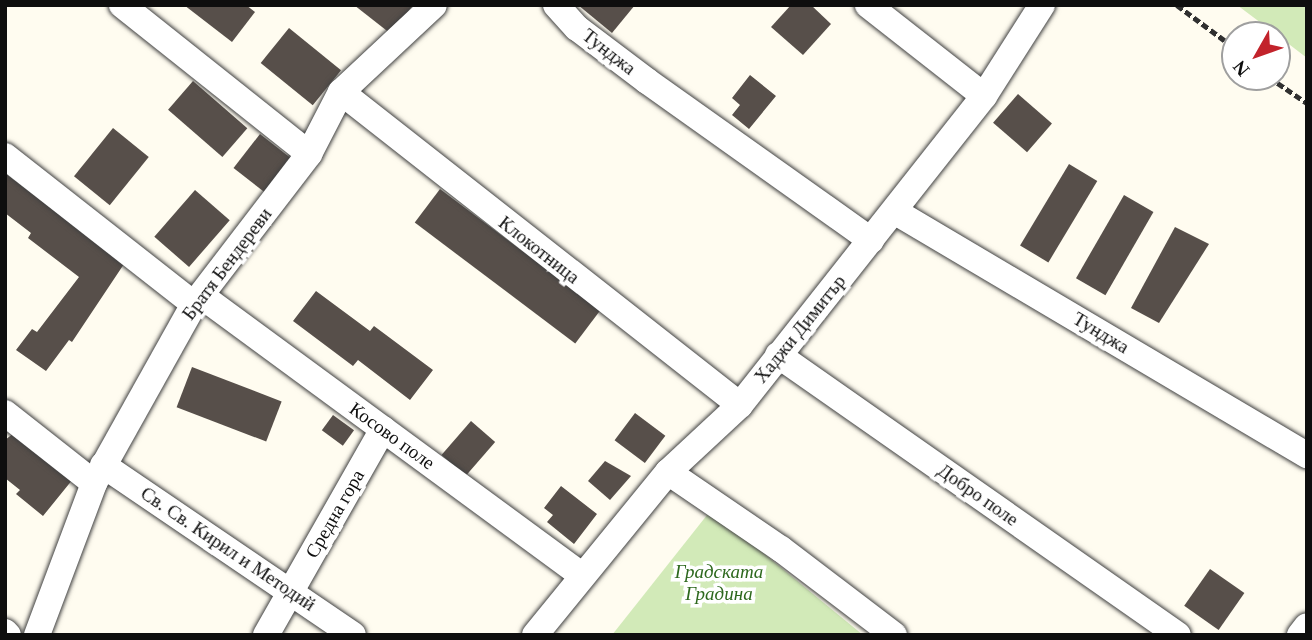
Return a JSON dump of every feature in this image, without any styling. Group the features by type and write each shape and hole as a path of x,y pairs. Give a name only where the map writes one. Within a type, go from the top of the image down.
{"street":[{"path":"122,5 309,154"},
{"name":"Братя Бендереви","path":"37,635 98,474 198,300 309,154 341,92 434,5"},
{"name":"Тунджа","path":"556,5 577,28 647,81 871,240"},
{"path":"868,5 984,96"},
{"name":"Хаджи Димитър","path":"535,635 668,472 740,405 984,96 1042,5"},
{"name":"Клокотница","path":"341,92 740,405"},
{"name":"Косово поле","path":"5,156 198,300 383,429 582,575"},
{"name":"Тунджа","path":"894,211 1307,455"},
{"name":"Добро поле","path":"778,355 1178,635"},
{"name":"Св. Св. Кирил и Методий","path":"5,413 98,474 292,590 353,635"},
{"name":"Средна гора","path":"266,635 383,429"},
{"path":"668,472 781,549 894,635"},
{"path":"1300,635 1307,626"}],"path":[{"path":"1178,5 1221,37"},
{"path":"1289,91 1307,103"}],"green space":[{"path":"1237,5 1307,5 1307,58 1291,46 1291,21 1258,21"},
{"name":"Градската Градина","path":"711,510 863,635 612,635"}],"building":[{"path":"184,5 246,5 255,12 232,42"},
{"path":"354,5 413,5 391,34"},
{"path":"578,5 635,5 612,33"},
{"path":"791,5 811,5 831,24 803,55 771,27"},
{"path":"289,28 341,70 313,105 261,63"},
{"path":"750,75 776,96 749,129 732,115 740,105 732,98"},
{"path":"193,81 247,128 222,157 168,110"},
{"path":"1018,94 1052,124 1027,152 993,123"},
{"path":"113,128 149,157 110,205 74,176"},
{"path":"260,134 292,159 266,193 234,168"},
{"path":"1069,164 1097,181 1048,262 1020,245"},
{"path":"5,173 124,264 72,342 69,340 46,371 16,350 32,329 37,332 79,277 28,238 31,233 5,213"},
{"path":"440,189 601,310 575,344 415,223"},
{"path":"195,190 230,220 189,267 154,237"},
{"path":"1124,195 1153,212 1105,295 1076,278"},
{"path":"1175,227 1209,244 1159,323 1131,308"},
{"path":"316,291 370,331 374,326 433,370 410,400 358,360 353,366 293,321"},
{"path":"192,367 282,401 266,442 177,407"},
{"path":"635,413 665,436 645,463 615,440"},
{"path":"333,415 354,430 343,446 322,430"},
{"path":"471,421 495,442 466,476 441,455"},
{"path":"14,433 73,479 43,516 16,494 20,490 5,478 5,440"},
{"path":"605,461 631,476 610,500 588,481"},
{"path":"561,486 597,514 574,544 547,522 553,515 544,508"},
{"path":"1210,569 1244,593 1219,630 1184,606"}]}
